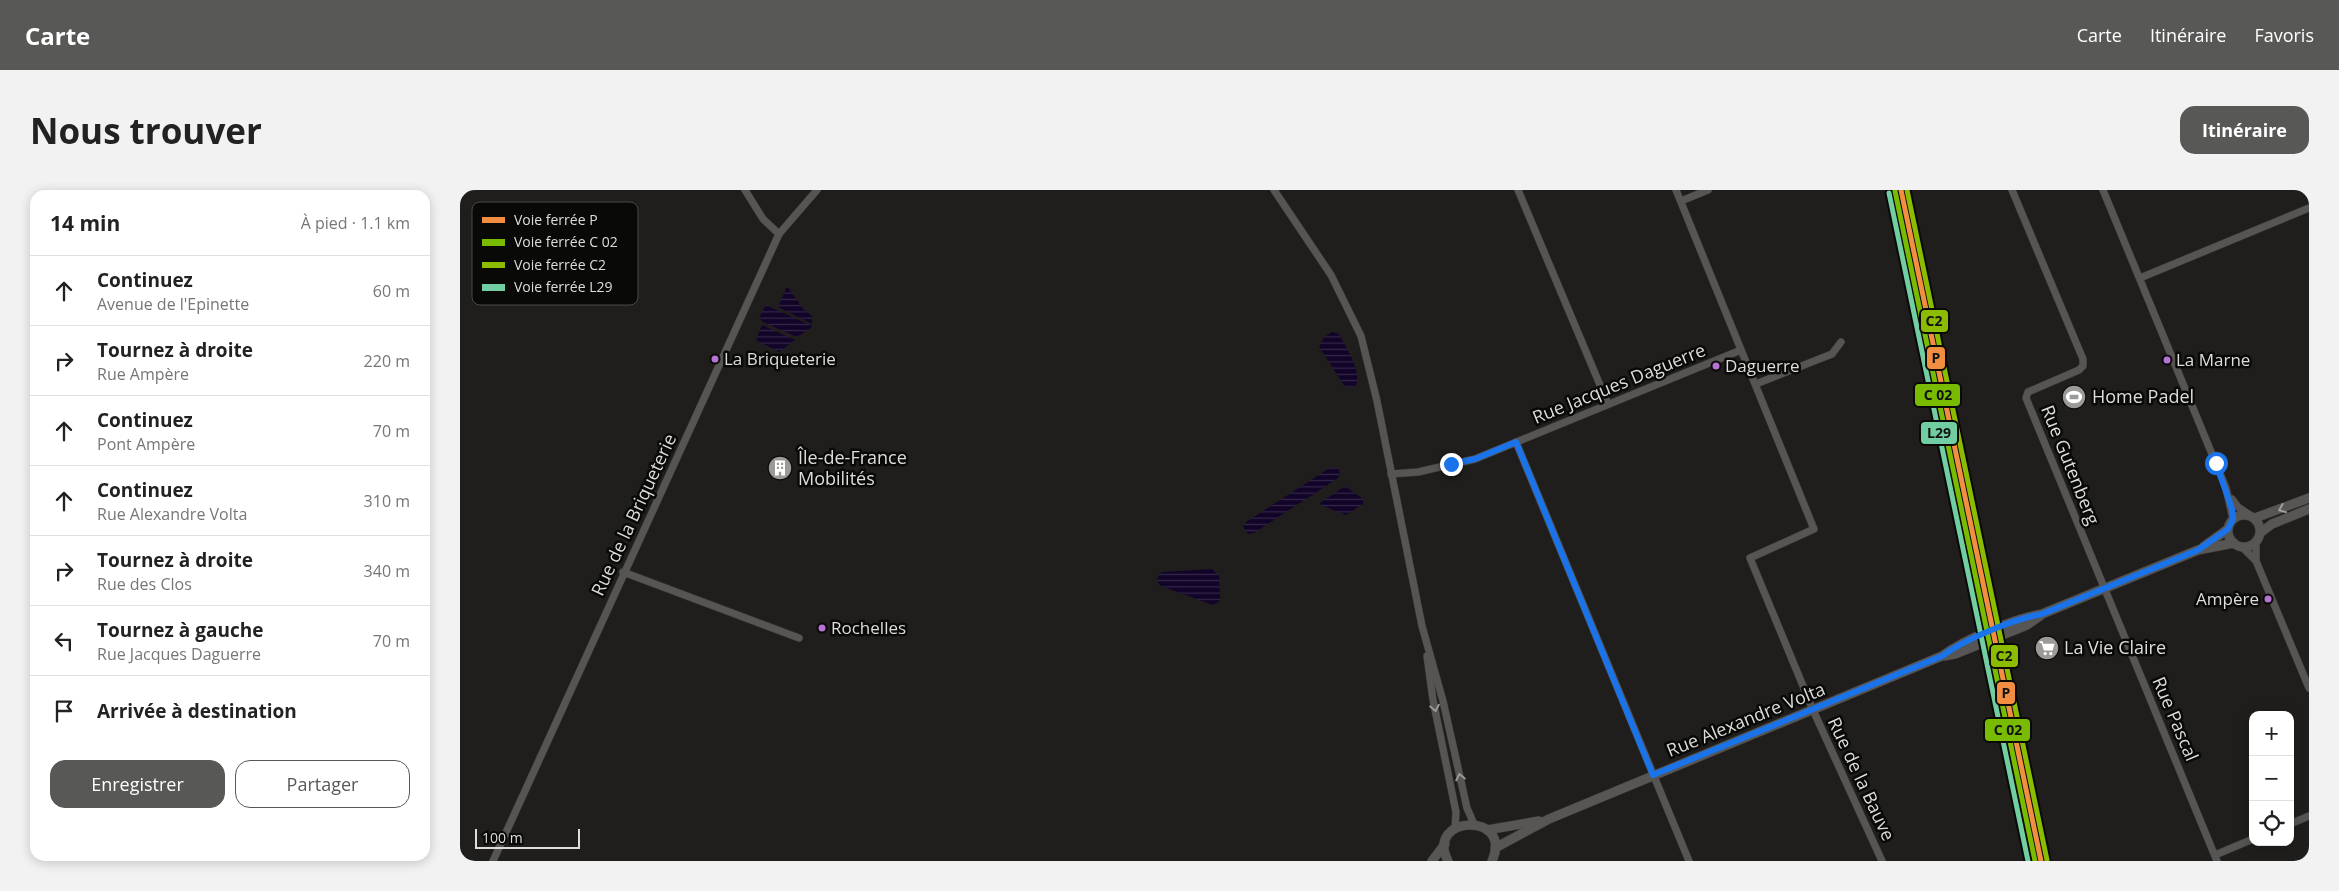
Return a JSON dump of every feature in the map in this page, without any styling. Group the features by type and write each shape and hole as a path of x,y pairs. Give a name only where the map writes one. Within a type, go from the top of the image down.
{"main road":[{"path":"2253,517 2309,498"},
{"path":"2198,550 2238,545 2250,546 2272,524 2309,509"},
{"path":"2198,550 2228,529 2233,519 2241,514 2253,517 2258,522 2258,537"},
{"path":"2228,529 2228,534 2238,545"},
{"name":"Rue Alexandre Volta","path":"1495,848 1549,819 2198,550"},
{"name":"Rue Alexandre Volta","path":"1486,830 1549,819"},
{"path":"1432,861 1438,855 1451,832 1456,828 1474,824 1491,835 1495,848 1492,861"},
{"path":"1445,844 1448,861"}],"street":[{"path":"745,190 763,219 779,234"},
{"name":"Rue de la Briqueterie","path":"493,861 779,234 817,190"},
{"path":"1274,190 1331,275 1361,336 1377,401 1422,626 1433,700 1456,812 1456,828"},
{"path":"1518,190 1608,404"},
{"path":"1676,190 1756,384 1832,354 1841,342"},
{"path":"1681,201 1708,190"},
{"name":"Rue Gutenberg","path":"2012,190 2083,359 2083,366 2079,370 2028,392 2026,398 2105,588"},
{"path":"2103,190 2226,488 2238,508 2253,517"},
{"path":"2140,278 2309,208"},
{"name":"Rue Jacques Daguerre","path":"1391,474 1418,472 1475,459 1742,350"},
{"name":"Rue de la Bauve","path":"1756,384 1814,529 1750,558 1813,710 1882,861"},
{"path":"1516,442 1689,861"},
{"path":"2226,488 2233,519"},
{"path":"2258,537 2256,560 2309,688"},
{"path":"2238,545 2256,560"},
{"path":"624,572 799,638"},
{"name":"Rue Pascal","path":"2105,588 2216,858"},
{"path":"1422,626 1443,701 1466,808 1474,824"},
{"path":"2294,822 2309,816"},
{"path":"2216,858 2249,841"}],"shaded area":[{"path":"787,286 803,309 812,316 812,324 778,307"},
{"path":"766,305 812,327 797,337 763,322 759,318"},
{"path":"762,325 795,340 779,352 756,340"},
{"path":"1332,332 1339,334 1355,366 1357,373 1356,386 1351,388 1344,385 1319,347 1324,337"},
{"path":"1331,467 1339,469 1340,475 1338,478 1254,533 1248,534 1243,527 1246,522"},
{"path":"1345,486 1363,499 1363,504 1346,515 1321,505 1320,503"},
{"path":"1212,569 1219,576 1220,601 1213,605 1161,586 1158,582 1158,577 1162,572"}],"rail line":[{"name":"P","path":"1901,190 2041,861"},
{"name":"C2","path":"1907,190 2047,860"},
{"name":"L29","path":"1889,193 2028,861"}],"transit line":[{"path":"1895,191 2035,861"}],"place":[{"name":"La Briqueterie","path":"715,359"},
{"name":"La Marne","path":"2167,360"},
{"name":"Daguerre","path":"1716,366"},
{"name":"Home Padel","path":"2074,397"},
{"name":"Île-de-France Mobilités","path":"780,468"},
{"name":"Ampère","path":"2268,599"},
{"name":"Rochelles","path":"822,628"},
{"name":"La Vie Claire","path":"2047,648"}],"route":[{"path":"1451,464 1475,459 1516,442 1653,775 1942,656 1953,648 2025,617 2042,614 2198,550 2228,529 2233,519 2226,488 2216,463"}]}
